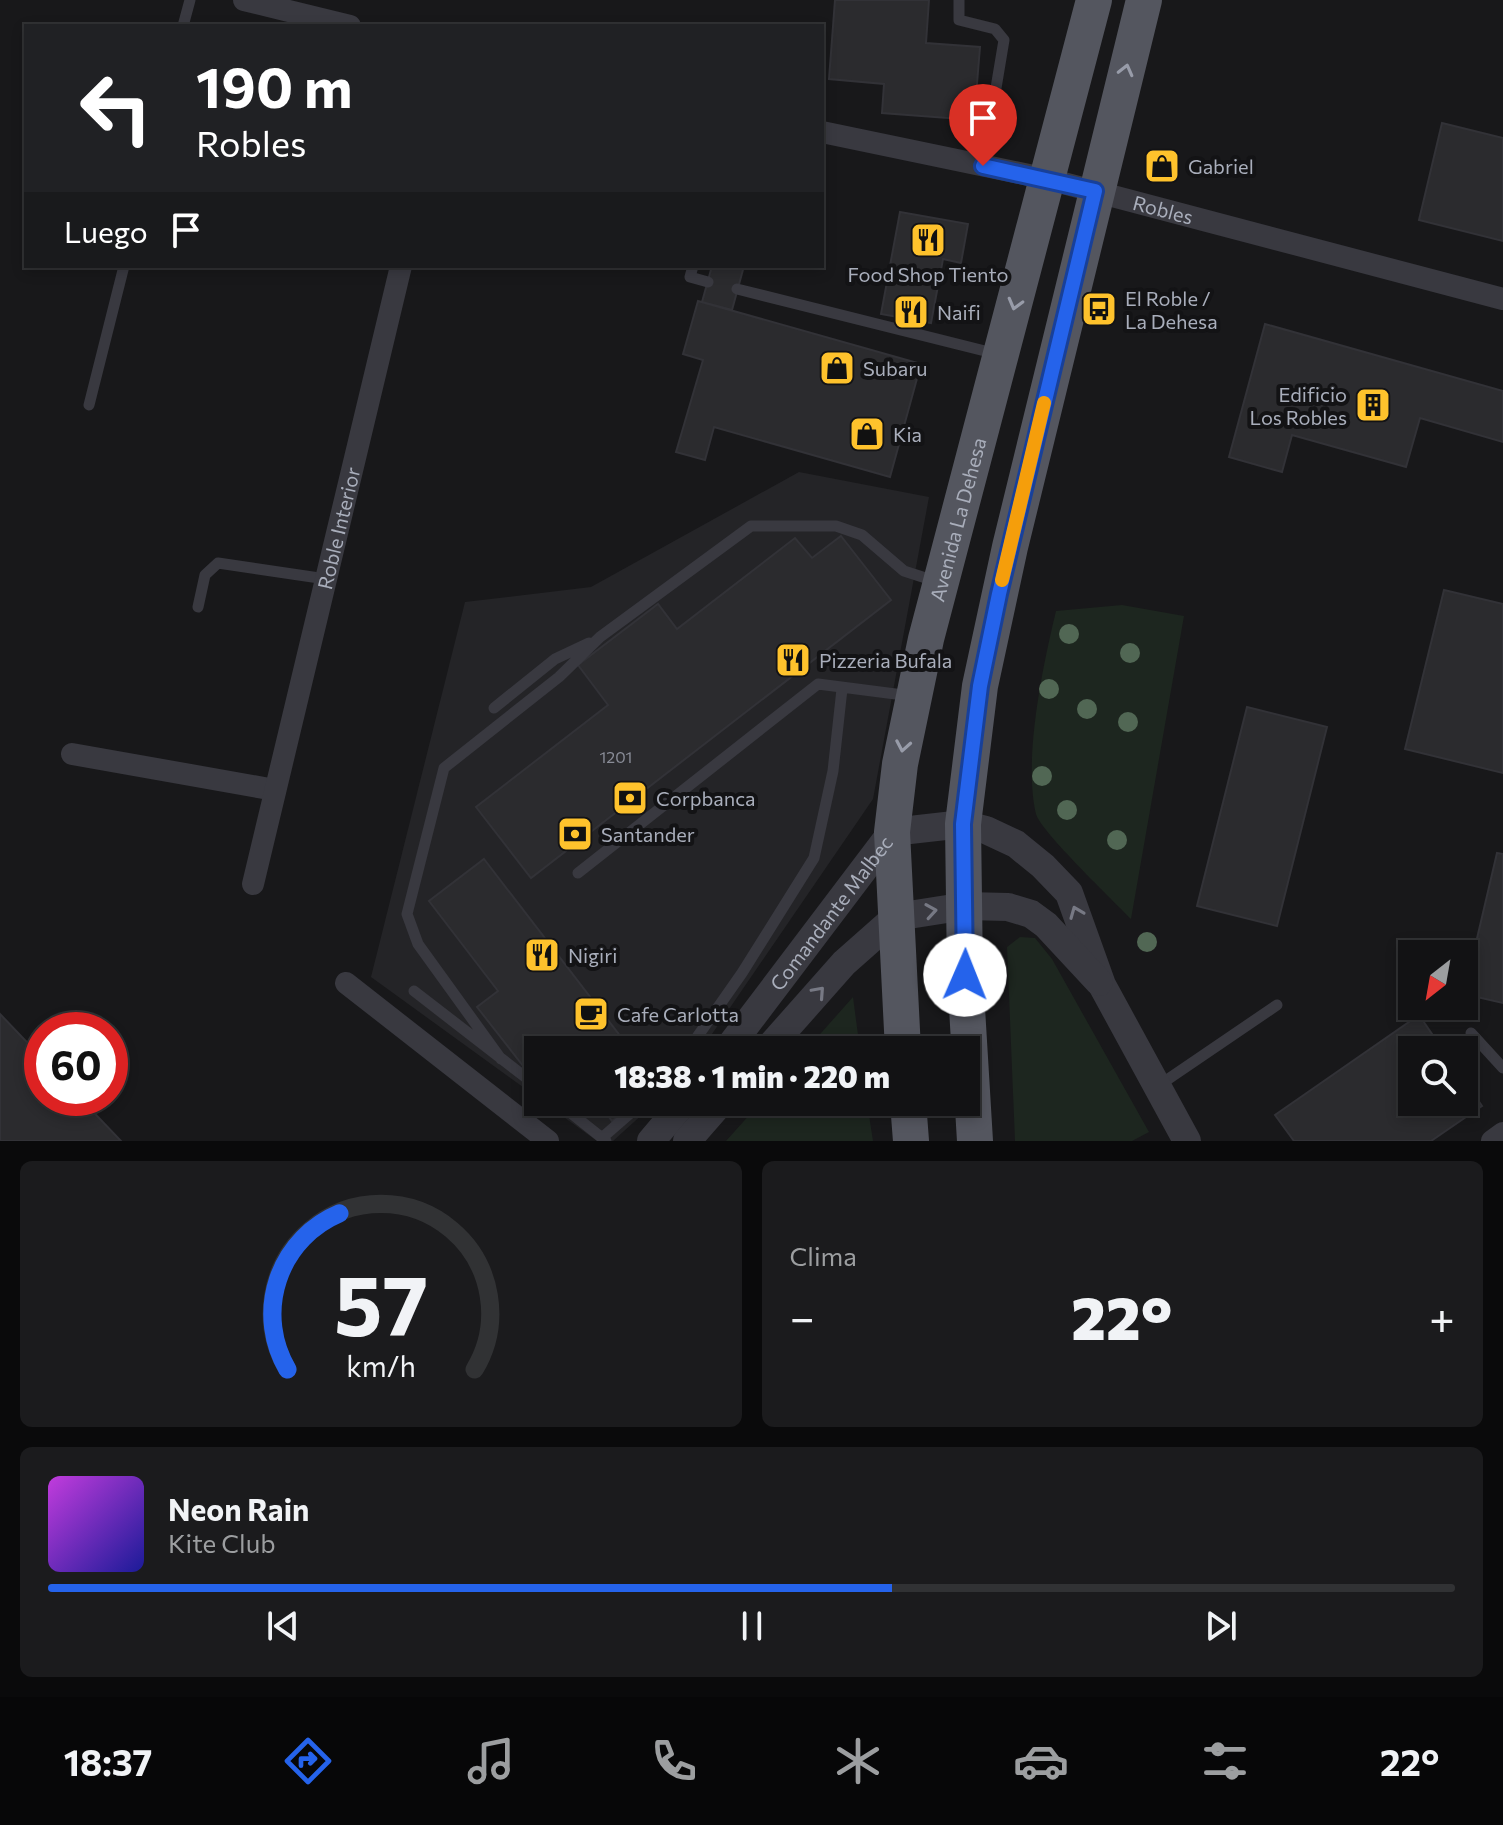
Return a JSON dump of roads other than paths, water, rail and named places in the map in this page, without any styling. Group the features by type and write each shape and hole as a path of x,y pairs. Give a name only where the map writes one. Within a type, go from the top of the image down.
{"main road":[{"name":"Avenida La Dehesa","path":"902,1036 892,832 912,696 1094,0"},
{"path":"975,1141 965,975 963,824 970,755 993,618 1144,0"},
{"path":"909,1116 911,1141"}],"street":[{"path":"244,0 342,24"},
{"name":"Robles","path":"824,132 1048,179 1503,299"},
{"name":"Roble Interior","path":"253,884 401,268"},
{"path":"72,754 275,790"},
{"path":"963,824 986,830 1016,844 1069,893 1102,985 1158,1086 1180,1139"},
{"name":"Comandante Malbec","path":"738,1036 892,832 963,824"},
{"path":"896,917 966,906 1008,907 1031,914 1046,925 1102,985"},
{"name":"Comandante Malbec","path":"779,1036 844,963 896,917"},
{"path":"346,983 548,1141"},
{"path":"651,1141 672,1116"},
{"path":"687,1141 709,1116"},
{"path":"1492,1141 1503,1133"}],"lane":[{"path":"184,24 190,0"},
{"path":"959,0 959,20 995,29 1004,40 983,166"},
{"path":"89,405 123,268"},
{"path":"692,268 690,277 708,282"},
{"path":"737,289 1001,355"},
{"path":"501,1059 418,944 407,914 444,768 559,677 600,637 751,526 836,526 862,535 904,571 942,582"},
{"path":"198,607 205,575 218,563 326,579"},
{"path":"494,708 555,659 600,637"},
{"path":"578,873 818,684 912,696"},
{"path":"697,1036 742,973 814,858 833,771 842,689"},
{"path":"414,991 524,1076"},
{"path":"1158,1086 1277,1005"},
{"path":"1471,1033 1503,1068"},
{"path":"575,1116 605,1139 629,1116"}],"place":[{"name":"Gabriel","path":"1162,166"},
{"name":"Food Shop Tiento","path":"928,240"},
{"name":"El Roble / La Dehesa","path":"1099,309"},
{"name":"Naifi","path":"911,312"},
{"name":"Subaru","path":"837,368"},
{"name":"Edificio Los Robles","path":"1373,405"},
{"name":"Kia","path":"867,434"},
{"name":"Pizzeria Bufala","path":"793,660"},
{"name":"Corpbanca","path":"630,798"},
{"name":"Santander","path":"575,834"},
{"name":"Nigiri","path":"542,955"},
{"name":"Cafe Carlotta","path":"591,1014"}]}
